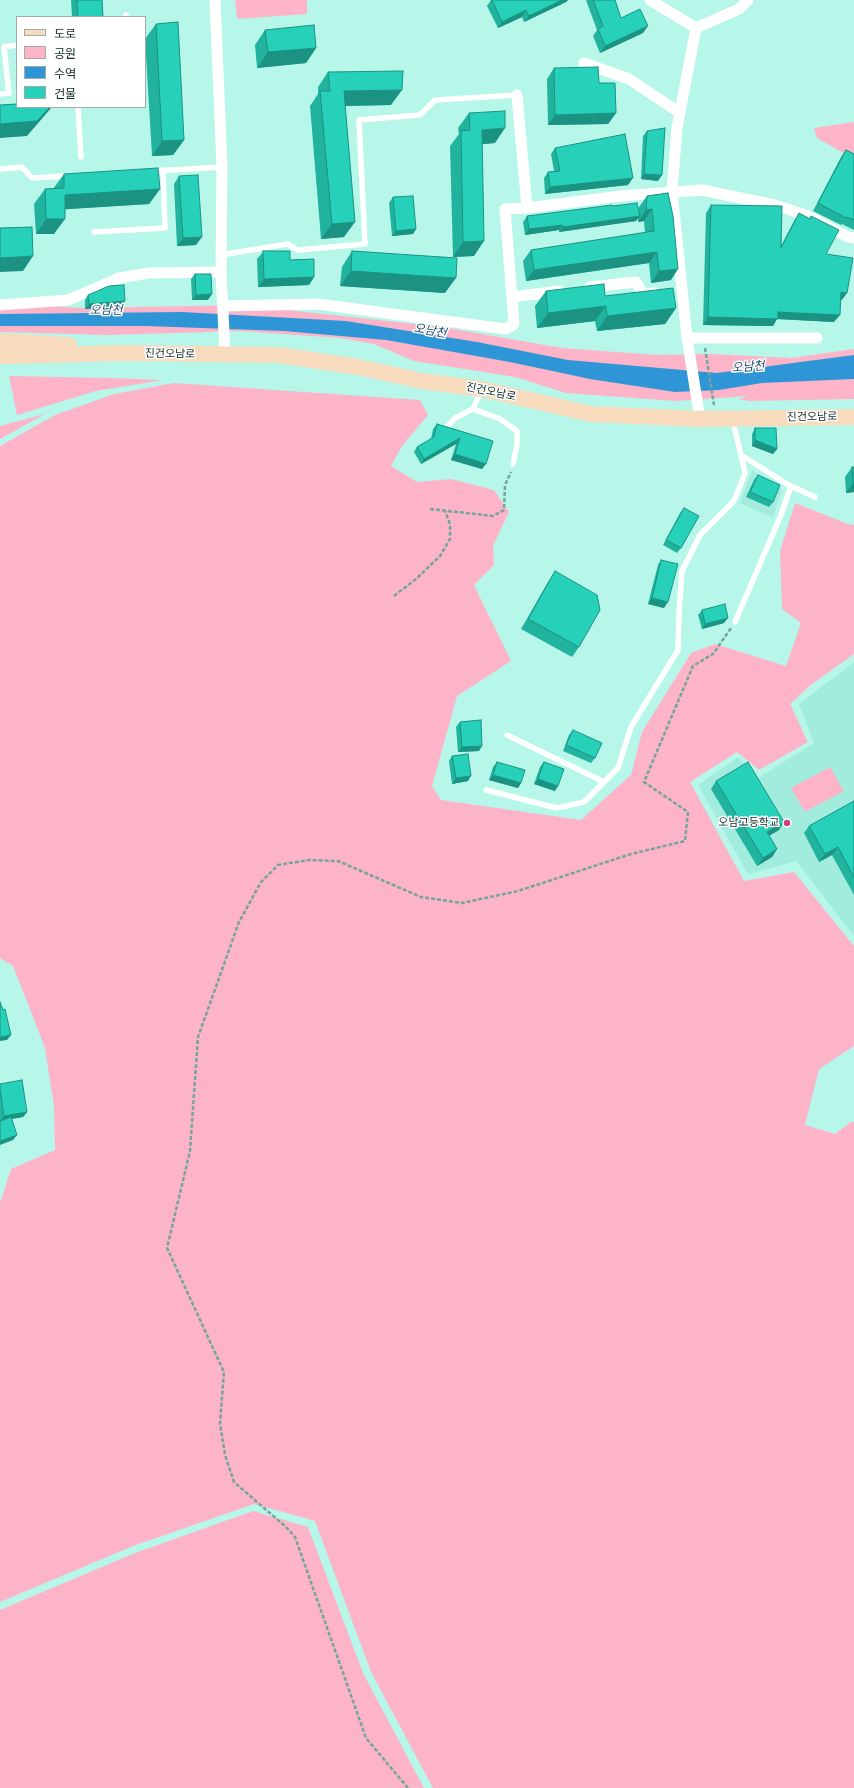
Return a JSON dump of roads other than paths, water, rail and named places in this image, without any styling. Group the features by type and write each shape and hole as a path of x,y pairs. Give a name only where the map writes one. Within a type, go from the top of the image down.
{"main road":[{"name":"진건오남로","path":"0,341 78,346 128,353"},
{"name":"진건오남로","path":"0,356 225,349 358,366 422,381 482,389 591,414 700,419 854,417"}],"street":[{"path":"215,0 222,167 220,272 225,349"},
{"path":"650,0 696,28"},
{"path":"696,28 738,9 748,0"},
{"path":"696,28 677,128 672,191 674,291 687,338 696,403 700,419"},
{"path":"584,63 629,79 680,113"},
{"path":"517,95 527,208"},
{"path":"223,309 318,304 506,329 514,324 505,209 527,208 672,191 702,190 775,206 808,216 848,238 854,238"},
{"path":"0,305 68,300 118,278 149,273 220,272"},
{"path":"582,288 636,282 643,294 674,291"},
{"path":"512,297 566,290"},
{"path":"687,338 817,338"}],"lane":[{"path":"0,94 9,93 4,48 16,46"},
{"path":"221,255 287,244 298,250 365,244 359,120 420,115 435,100 517,95"},
{"path":"78,108 81,157"},
{"path":"0,169 22,167 32,178 71,176"},
{"path":"148,172 222,167"},
{"path":"94,232 166,228 163,170"},
{"path":"446,428 455,418 473,409 482,389"},
{"path":"473,409 500,420 516,431 517,445 513,464"},
{"path":"486,790 557,808 584,802 618,768 631,727 678,650 682,571 700,535 734,501 745,473 732,419"},
{"path":"741,455 791,486 815,497"},
{"path":"735,622 781,515 791,486"},
{"path":"507,735 604,782"}],"water":[{"path":"182,312 346,321 477,342 568,360 717,373 854,355 854,379 762,383 719,390 675,392 590,379 510,362 386,340 284,331 146,326 0,326 0,314"}],"place":[{"name":"오남고등학교","path":"787,823"}],"water label":[{"name":"오남천","path":"106,310"},
{"name":"오남천","path":"430,331"},
{"name":"오남천","path":"748,367"}]}
